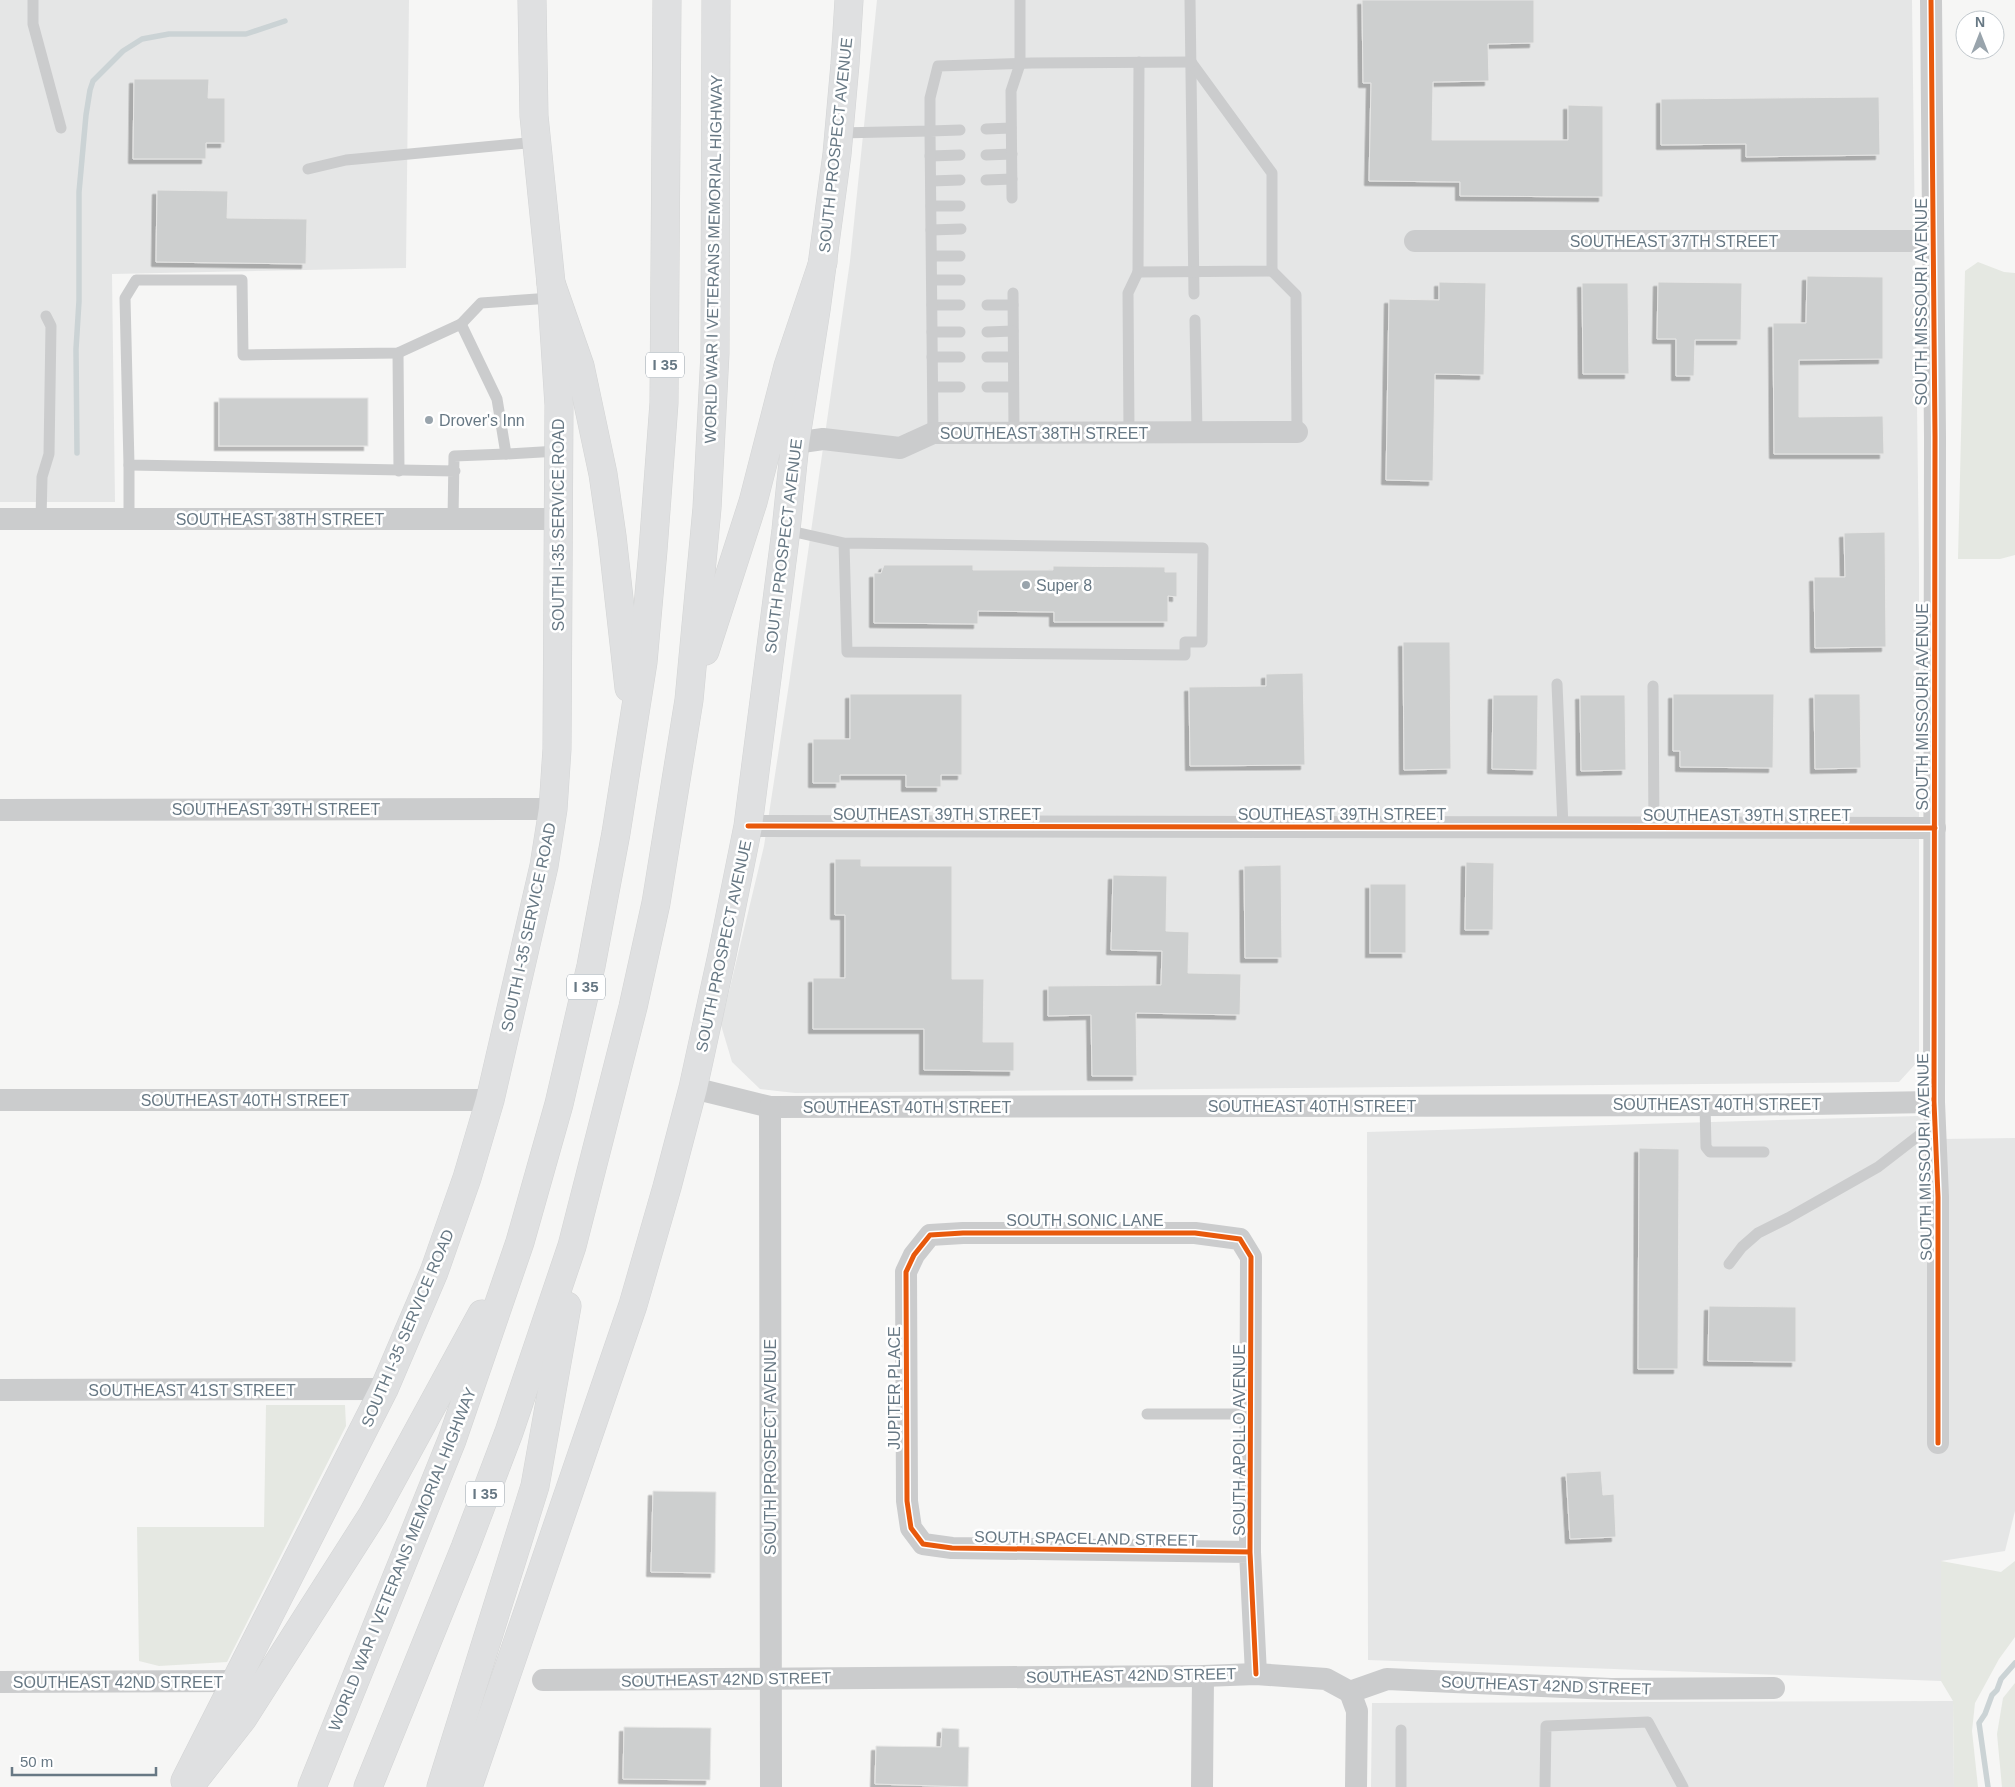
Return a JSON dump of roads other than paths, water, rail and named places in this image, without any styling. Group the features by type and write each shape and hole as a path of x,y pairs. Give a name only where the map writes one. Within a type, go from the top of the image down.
{"main road":[{"name":"SOUTH I-35 SERVICE ROAD","path":"182,1787 384,1389 434,1272 467,1178 490,1100 544,866 553,809 558,702 558,405 551,290 534,116 532,0"},
{"name":"WORLD WAR I VETERANS MEMORIAL HIGHWAY","path":"312,1787 452,1440 520,1242 559,1104 591,966 616,833 643,662 664,403 666,0"},
{"name":"WORLD WAR I VETERANS MEMORIAL HIGHWAY","path":"368,1787 465,1548 509,1432 564,1273 587,1196 656,903 689,700 707,508 714,353 716,0"},
{"name":"SOUTH PROSPECT AVENUE","path":"693,1088 748,826 786,530 794,443 823,262 839,133 849,0"},
{"path":"689,700 753,502 788,366 823,262"},
{"path":"551,290 580,366 603,474 612,536 633,727"},
{"path":"468,1787 633,1305 693,1088"},
{"path":"442,1787 536,1486 587,1196"},
{"path":"189,1787 243,1718 373,1514 520,1242"}],"street":[{"name":"SOUTH MISSOURI AVENUE","path":"1931,0 1935,828 1934,1113 1938,1197 1938,1443"},
{"name":"SOUTHEAST 37TH STREET","path":"1415,241 1933,241"},
{"name":"SOUTHEAST 38TH STREET","path":"794,443 823,439 900,448 934,433 1297,432"},
{"name":"SOUTHEAST 38TH STREET","path":"0,519 559,519"},
{"name":"SOUTHEAST 39TH STREET","path":"0,810 553,809"},
{"name":"SOUTHEAST 39TH STREET","path":"748,826 1935,828"},
{"name":"SOUTHEAST 40TH STREET","path":"693,1088 770,1107 1705,1105 1934,1113"},
{"name":"SOUTHEAST 40TH STREET","path":"0,1100 490,1100"},
{"name":"SOUTH PROSPECT AVENUE","path":"770,1107 771,1787"},
{"name":"SOUTH SONIC LANE","path":"930,1235 963,1233 1195,1233 1240,1239"},
{"name":"JUPITER PLACE","path":"923,1544 912,1528 907,1501 906,1272 914,1255 930,1235"},
{"name":"SOUTH APOLLO AVENUE","path":"1240,1239 1251,1257 1252,1414 1250,1552 1256,1674"},
{"name":"SOUTHEAST 41ST STREET","path":"0,1390 384,1389"},
{"name":"SOUTH SPACELAND STREET","path":"923,1544 952,1548 1250,1552"},
{"name":"SOUTHEAST 42ND STREET","path":"542,1680 1203,1676 1256,1674 1326,1680 1350,1692 1387,1680 1610,1689 1774,1688"},
{"path":"1202,1787 1203,1676"},
{"name":"SOUTHEAST 42ND STREET","path":"0,1682 236,1681"},
{"path":"1350,1692 1357,1711 1356,1787"}],"lane":[{"path":"32,0 33,24 61,128"},
{"path":"1012,198 1011,91 1020,64 1020,0"},
{"path":"1190,0 1194,294"},
{"path":"1129,432 1128,293 1138,272 1138,62"},
{"path":"934,433 930,98 938,66 1191,62"},
{"path":"1191,62 1272,173 1272,271 1296,295 1297,432"},
{"path":"986,129 1011,128"},
{"path":"839,133 960,130"},
{"path":"308,169 346,160 537,142"},
{"path":"986,155 1012,154"},
{"path":"930,156 960,155"},
{"path":"986,180 1012,179"},
{"path":"931,180 960,180"},
{"path":"931,206 960,206"},
{"path":"931,230 961,229"},
{"path":"932,256 960,256"},
{"path":"1138,272 1272,271"},
{"path":"129,519 125,298 136,280 242,280 243,354 398,353 461,324 481,303 551,290"},
{"path":"932,280 960,280"},
{"path":"1013,293 1014,432"},
{"path":"932,306 960,306"},
{"path":"987,306 1013,306"},
{"path":"41,519 42,477 49,454 51,326 46,316"},
{"path":"1195,320 1197,432"},
{"path":"461,324 497,399 506,454"},
{"path":"932,332 960,332"},
{"path":"987,332 1014,332"},
{"path":"398,353 399,471"},
{"path":"932,357 960,357"},
{"path":"987,357 1014,357"},
{"path":"933,387 960,387"},
{"path":"987,387 1014,387"},
{"path":"453,519 454,456 558,451"},
{"path":"129,465 455,471"},
{"path":"786,530 844,543 1203,548 1202,642 1185,642 1186,655 847,652 844,543"},
{"path":"1557,684 1562,827"},
{"path":"1653,686 1654,827"},
{"path":"1705,1105 1706,1147 1710,1152 1764,1152"},
{"path":"1729,1264 1742,1247 1758,1233 1878,1167 1934,1113"},
{"path":"1147,1414 1252,1414"},
{"path":"1545,1787 1546,1726 1648,1722 1683,1787"},
{"path":"1401,1730 1401,1787"}],"waterway":[{"path":"77,453 76,349 79,301 79,192 86,115 93,81 123,51 142,39 169,34 246,34 285,21"},
{"path":"1988,1787 1979,1723 2001,1679 2015,1663"}],"place":[{"name":"Drover's Inn","path":"429,420"},
{"name":"Super 8","path":"1026,585"}]}
